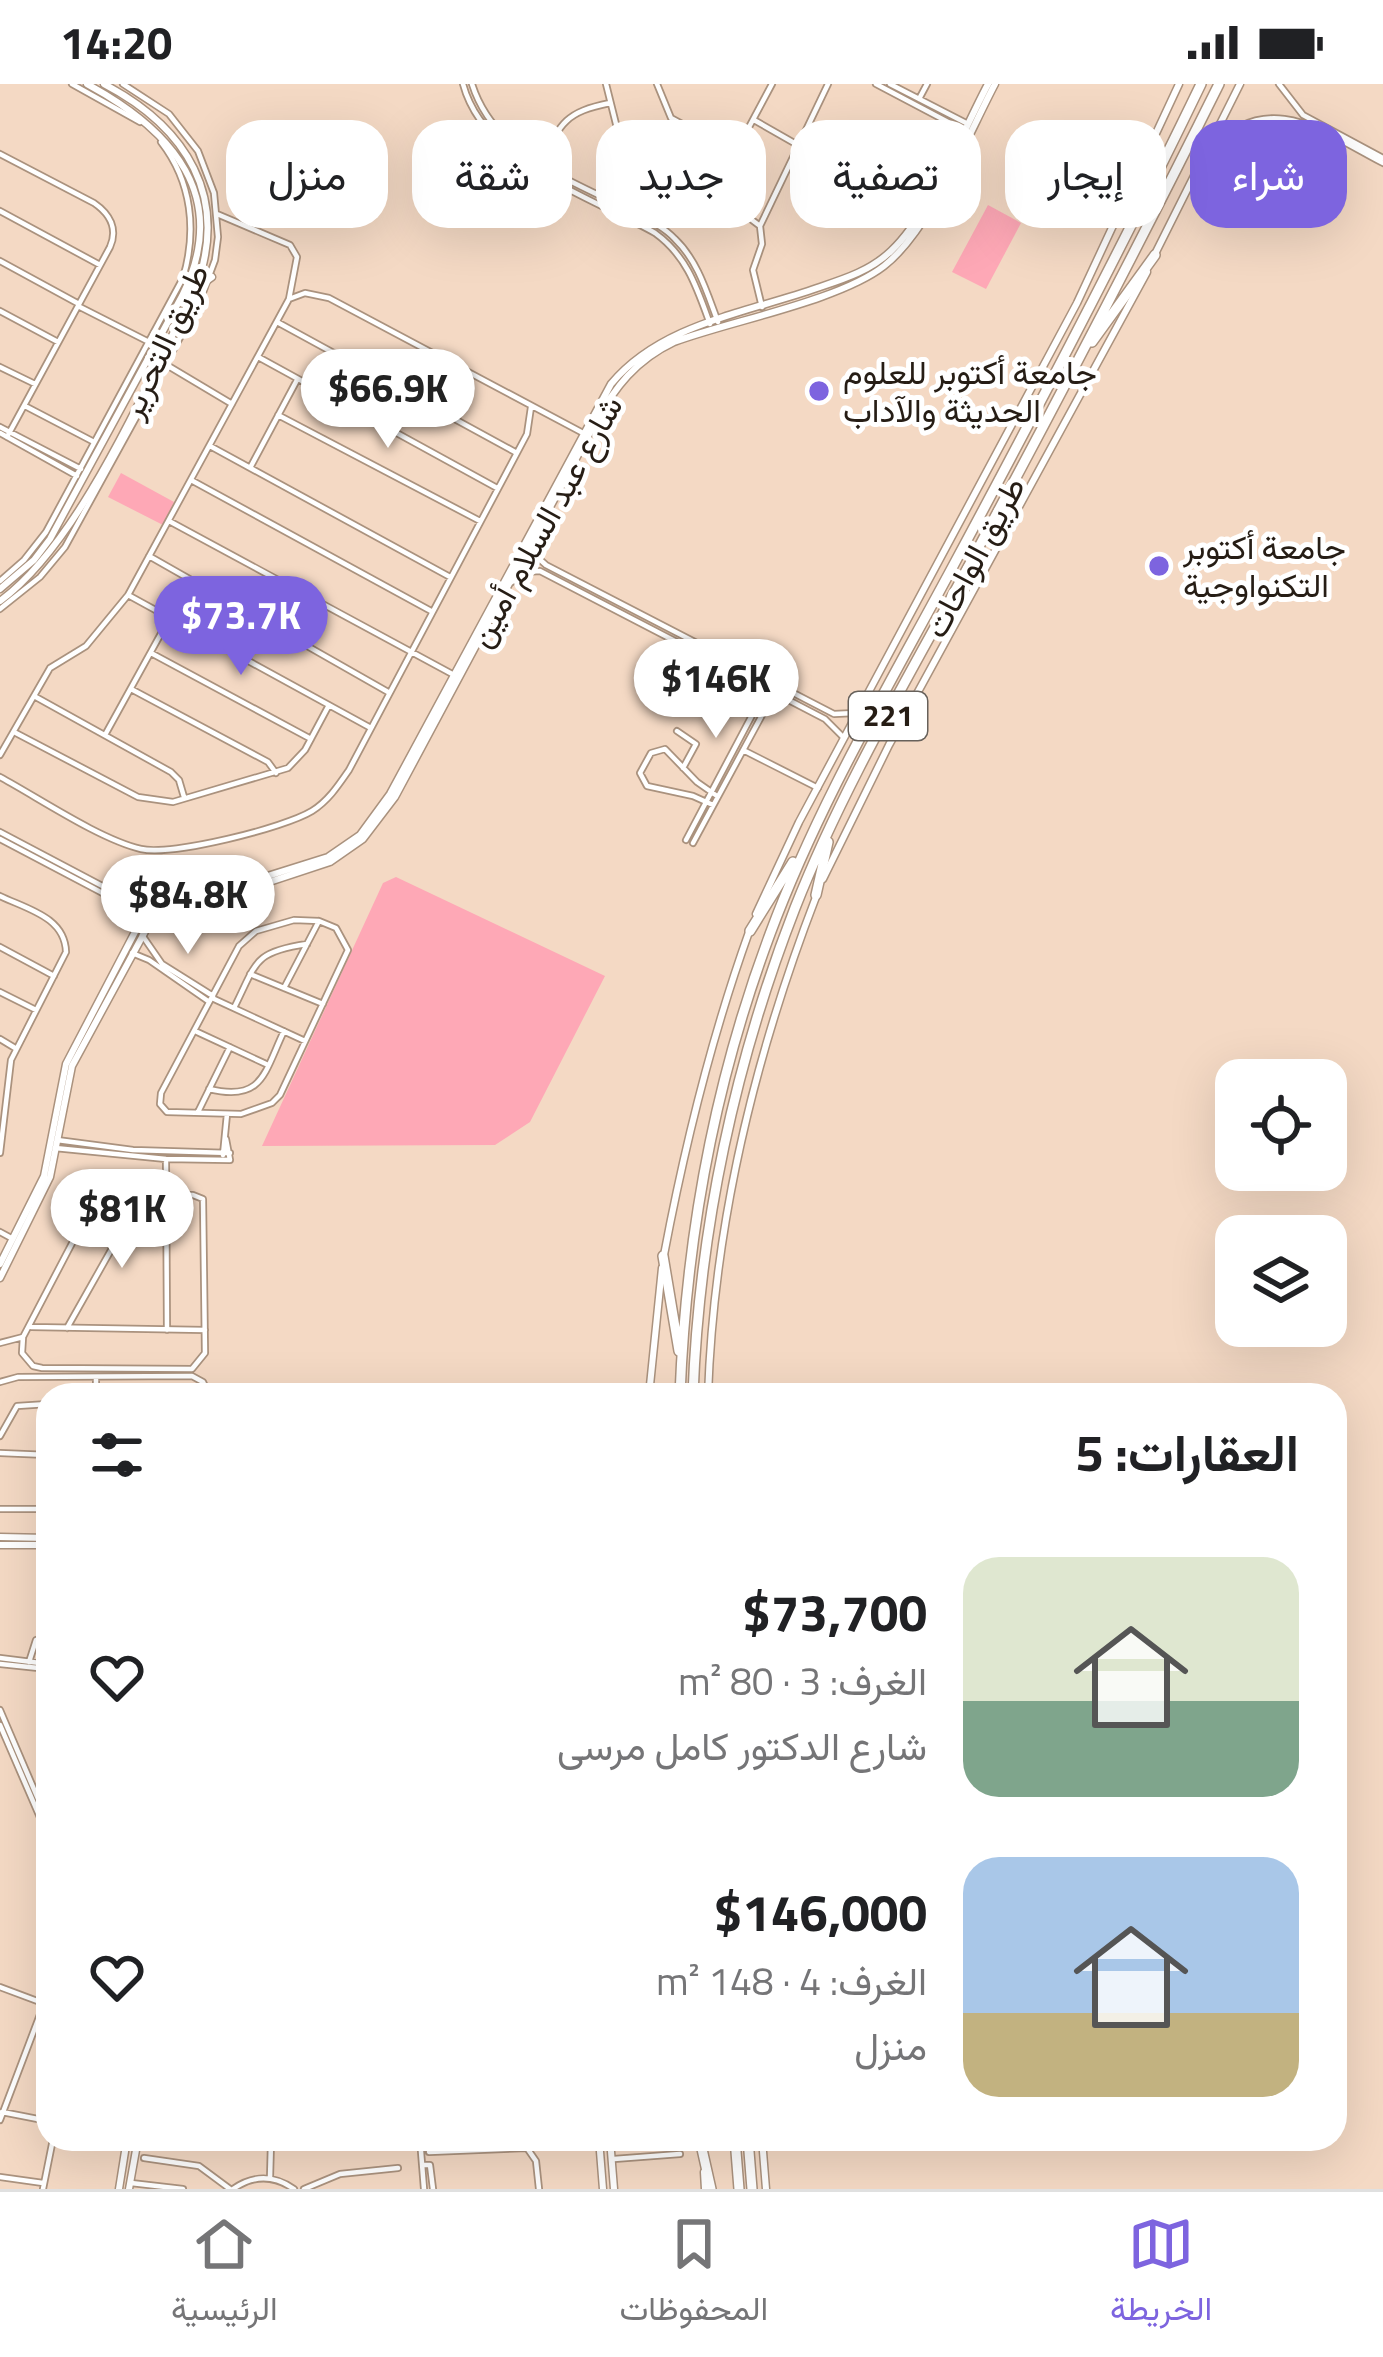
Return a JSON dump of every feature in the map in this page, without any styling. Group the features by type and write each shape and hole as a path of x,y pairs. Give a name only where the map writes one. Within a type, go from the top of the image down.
{"highway":[{"name":"طريق الواحات","path":"680,1383 685,1302 721,1097 756,974 806,843 1075,340 1201,84"},
{"name":"طريق الواحات","path":"694,1383 699,1296 735,1097 771,974 826,838 1219,84"},
{"path":"1087,345 1100,334 1155,255"},
{"path":"931,608 944,614"},
{"path":"921,626 932,635"},
{"path":"817,895 826,838"},
{"path":"750,931 806,843"},
{"path":"663,1256 681,1361"},
{"path":"702,2151 708,2189"},
{"path":"736,2151 739,2189"},
{"path":"749,2151 752,2189"}],"street":[{"path":"71,84 117,104 158,139 182,178 191,236 182,296"},
{"name":"طريق التحرير","path":"87,84 163,136 192,187 198,213 197,248 176,316"},
{"name":"طريق التحرير","path":"0,605 39,568 117,447 169,330 195,290 207,237 199,178 173,133 122,87 104,84"},
{"path":"468,84 488,120"},
{"path":"605,84 615,120"},
{"path":"657,84 675,120"},
{"path":"754,120 772,84"},
{"path":"809,120 828,84"},
{"path":"876,84 952,120"},
{"path":"890,84 954,120"},
{"path":"919,99 928,84"},
{"name":"شارع عبد السلام أمين","path":"972,120 992,84"},
{"path":"651,1383 663,1256 705,1063 750,931 818,788 1077,303 1179,84"},
{"path":"1223,120 1240,84"},
{"path":"1279,84 1303,115 1383,161"},
{"path":"0,605 49,567 85,513 212,277 218,237 210,179 186,133 159,106 122,87"},
{"path":"565,120 585,108 610,103"},
{"path":"1347,143 1383,161"},
{"path":"0,154 84,197 112,222 113,239 100,266 24,405 4,432 79,473"},
{"path":"766,213 790,160"},
{"path":"572,182 676,239 699,273 715,325"},
{"path":"709,1383 714,1296 740,1142 783,982 817,895 889,745 1130,308 1190,186"},
{"path":"0,212 100,266"},
{"path":"0,755 50,668 86,646 128,595 289,299 297,257 290,244 217,214"},
{"path":"760,228 762,244 753,270 762,307"},
{"name":"شارع عبد السلام أمين","path":"148,927 328,857 360,835 390,794 626,376 661,348 853,276 890,252 909,228"},
{"name":"شارع عبد السلام أمين","path":"456,676 611,384 629,363 665,339 842,287 880,269 917,228"},
{"path":"0,261 149,342"},
{"path":"195,290 212,277"},
{"path":"0,585 46,532 181,283"},
{"path":"289,299 305,293 328,298 584,433"},
{"path":"0,311 58,342"},
{"path":"277,322 517,453"},
{"name":"طريق التحرير","path":"0,585 34,560 169,330"},
{"path":"260,358 498,488"},
{"path":"165,364 232,404"},
{"path":"0,367 35,384"},
{"path":"250,468 297,380"},
{"path":"24,405 94,442"},
{"path":"0,777 134,847 174,851 314,809 349,770 517,453 530,425 531,406"},
{"path":"278,416 480,521"},
{"path":"94,442 106,436"},
{"path":"209,446 450,578"},
{"path":"191,480 431,611"},
{"path":"66,496 68,506"},
{"path":"70,522 85,513"},
{"path":"169,521 456,676"},
{"path":"537,532 535,551 540,561 768,685"},
{"path":"149,556 388,692"},
{"path":"20,564 34,560"},
{"path":"535,570 540,561"},
{"path":"508,586 535,570 776,689 837,715 860,712"},
{"path":"128,595 369,727"},
{"path":"105,735 170,618"},
{"path":"151,653 311,739"},
{"path":"689,841 768,685"},
{"path":"130,689 268,762 276,773"},
{"path":"776,689 832,724 845,739"},
{"path":"714,795 776,689"},
{"path":"34,696 171,772 184,800"},
{"path":"14,732 138,797 161,802 184,800 276,773 298,760 329,705"},
{"path":"677,731 696,744 683,768"},
{"path":"710,803 647,786 640,777 651,753 660,748 669,752 714,795"},
{"path":"743,750 818,788"},
{"path":"694,796 700,784"},
{"path":"0,835 146,908"},
{"path":"0,835 131,908 136,919 136,930 62,1076 44,1176 0,1264"},
{"name":"شارع عبد السلام أمين","path":"146,908 164,909 248,886"},
{"path":"0,896 46,918 62,932 65,952 15,1048 3,1084 0,1153"},
{"path":"136,919 146,908"},
{"path":"146,908 155,958 168,971"},
{"path":"136,919 148,927"},
{"path":"284,988 319,921"},
{"path":"319,921 343,934 347,950 272,1103 252,1113 167,1112 159,1099 212,999 247,938 284,922 319,921"},
{"path":"93,1017 148,927"},
{"path":"234,1008 265,953 307,944"},
{"path":"0,947 55,976"},
{"path":"132,953 212,999 306,1041"},
{"path":"250,974 323,1004"},
{"path":"0,992 35,1010"},
{"path":"0,1279 45,1191 68,1078 87,1028"},
{"path":"195,1030 268,1064"},
{"path":"209,1089 230,1094 257,1086 284,1031"},
{"path":"0,1040 15,1048"},
{"path":"197,1114 230,1047"},
{"path":"226,1114 226,1155"},
{"path":"56,1144 226,1155"},
{"path":"56,1144 166,1159 226,1155"},
{"path":"166,1159 167,1330"},
{"path":"109,1195 142,1195 203,1199 203,1360 185,1370 33,1366 22,1354 23,1336 95,1201 109,1195"},
{"path":"68,1328 142,1195"},
{"path":"0,1232 13,1239"},
{"path":"28,1327 205,1330"},
{"path":"0,1343 23,1336"},
{"path":"0,1382 18,1377 192,1376 203,1383"},
{"path":"96,1377 96,1383"},
{"path":"0,1436 17,1406 36,1405"},
{"path":"0,1453 36,1454"},
{"path":"0,1510 36,1509"},
{"path":"0,1545 13,1541"},
{"path":"0,1545 36,1542"},
{"path":"29,1662 36,1640"},
{"path":"0,1661 36,1665"},
{"path":"0,1661 36,1667"},
{"path":"0,1710 5,1739 36,1799"},
{"path":"0,1725 36,1809"},
{"path":"0,1987 36,2001"},
{"path":"36,2030 1,2116 36,2120"},
{"path":"0,2176 43,2186 50,2151"},
{"path":"119,2189 126,2151"},
{"path":"139,2151 130,2186 183,2189"},
{"path":"270,2178 271,2151"},
{"path":"423,2151 433,2189"},
{"path":"429,2152 454,2151"},
{"path":"529,2151 536,2161 539,2189"},
{"path":"600,2151 603,2189"},
{"path":"611,2151 614,2189"},
{"path":"763,2151 766,2189"},
{"path":"612,2159 680,2154"},
{"path":"125,2155 199,2166 231,2189 248,2180 270,2178 294,2189"},
{"path":"424,2189 426,2165"},
{"path":"304,2189 340,2174 398,2168"}],"shaded area":[{"path":"988,205 1005,214 1005,228 1018,228 986,289 952,272 976,228 981,228"},
{"path":"121,473 174,502 163,525 108,497"},
{"path":"396,877 605,976 530,1122 495,1145 262,1146 383,883"}],"place":[{"name":"جامعة أكتوبر للعلوم الحديثة والآداب","path":"819,391"},
{"name":"جامعة أكتوبر التكنواوجية","path":"1159,566"}]}
